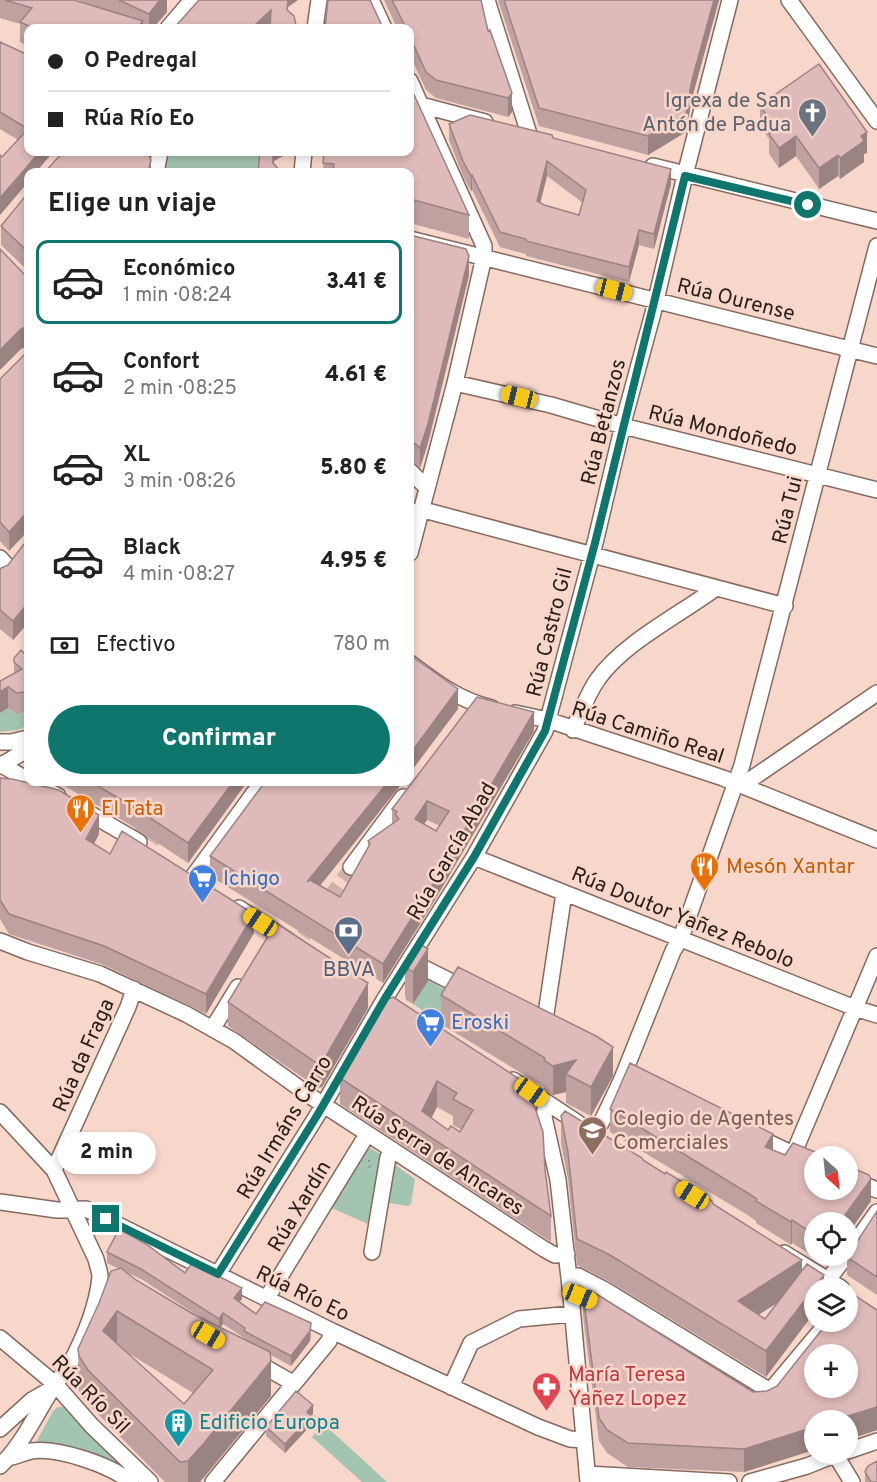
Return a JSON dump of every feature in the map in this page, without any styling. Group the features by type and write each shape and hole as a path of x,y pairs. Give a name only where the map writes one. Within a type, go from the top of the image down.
{"street":[{"path":"316,24 319,0"},
{"path":"371,0 382,24"},
{"path":"487,0 529,134"},
{"name":"Rúa Betanzos","path":"591,554 730,0"},
{"path":"789,0 877,121"},
{"path":"171,24 187,1"},
{"path":"414,90 484,246 484,257 455,383 414,535"},
{"path":"421,105 549,139"},
{"path":"641,163 685,176 877,221"},
{"name":"Rúa Ourense","path":"414,240 877,356"},
{"name":"Rúa Tui","path":"594,1133 626,1070 673,951 681,938 740,784 742,765 877,246"},
{"name":"Rúa Mondoñedo","path":"455,383 551,405 623,426 877,490"},
{"path":"414,475 426,487"},
{"path":"420,509 784,606"},
{"path":"3,568 22,552"},
{"name":"Rúa Castro Gil","path":"548,720 591,554"},
{"path":"573,730 596,680 608,667 636,643 716,588"},
{"name":"Rúa Camiño Real","path":"414,666 471,708 548,720 740,784 877,840"},
{"path":"740,784 747,782 877,693"},
{"name":"Rúa García Abad","path":"378,996 410,962 474,857 545,731 548,720"},
{"path":"0,742 24,739"},
{"path":"1,765 24,750"},
{"path":"1,765 24,776"},
{"path":"5,785 24,783"},
{"path":"42,786 127,834 155,853"},
{"path":"192,878 259,786"},
{"path":"351,867 412,786"},
{"name":"Rúa Doutor Yañez Rebolo","path":"474,857 877,1015"},
{"path":"544,1027 564,893"},
{"path":"230,902 270,936 303,942"},
{"name":"Rúa Serra de Ancares","path":"0,941 100,974 186,1014 234,1041 323,1105 544,1249 555,1255 567,1254"},
{"path":"793,1155 877,956"},
{"path":"410,962 480,996"},
{"path":"216,1023 244,978"},
{"name":"Rúa da Fraga","path":"54,1170 134,989"},
{"path":"378,996 398,1009"},
{"name":"Rúa Irmáns Carro","path":"218,1274 323,1105 378,996"},
{"path":"529,1020 559,1035"},
{"path":"609,1061 643,1079"},
{"path":"495,1069 610,1143"},
{"path":"546,1103 544,1117 558,1180 569,1275 579,1298 572,1314 588,1478 729,1482"},
{"path":"0,1112 54,1170 96,1259 100,1275 96,1298 86,1328 70,1364 54,1386 35,1420 4,1462"},
{"path":"747,1132 804,1160"},
{"name":"Rúa Xardín","path":"270,1293 363,1141"},
{"path":"372,1252 388,1157 393,1150"},
{"path":"858,1182 877,1190"},
{"name":"Rúa Río Eo","path":"0,1202 57,1210 86,1209 332,1331 451,1387 538,1427 570,1439 584,1440"},
{"path":"858,1243 872,1228 877,1212"},
{"path":"767,1242 825,1278"},
{"path":"100,1275 115,1282"},
{"path":"569,1275 578,1276 605,1290 770,1391 820,1332"},
{"path":"451,1387 471,1343 519,1319 572,1314"},
{"path":"213,1482 329,1341 332,1331"},
{"name":"Rúa Río Sil","path":"0,1338 54,1386 146,1481"},
{"path":"243,1355 293,1383"},
{"path":"703,1367 752,1397 758,1395 764,1387"},
{"path":"0,1429 32,1400 54,1386"},
{"path":"858,1448 877,1441"},
{"path":"4,1462 33,1451 59,1452 111,1470 131,1482"},
{"path":"750,1482 767,1480 812,1464"},
{"path":"842,1464 852,1482"}],"green space":[{"path":"163,156 261,156 259,168 161,168"},
{"path":"9,707 13,712 20,714 24,711 24,727 0,732 0,713"},
{"path":"428,980 458,996 441,1022 413,1004"},
{"path":"365,1145 380,1154 381,1160 370,1225 325,1205"},
{"path":"394,1164 415,1179 411,1204 408,1206 384,1202"},
{"path":"58,1407 66,1407 129,1471 35,1444 53,1411"},
{"path":"314,1415 387,1482 362,1482 312,1437 317,1431 307,1421"}],"building":[{"path":"5,0 74,0 143,21 140,24 24,24 20,22 32,8"},
{"path":"119,0 160,0 149,14"},
{"path":"199,0 288,0 287,10 294,16 296,24 270,24 271,10 256,24 178,24"},
{"path":"328,0 370,0 381,24 325,24"},
{"path":"392,0 481,0 488,31 490,30 512,93 508,98 436,80 426,72 414,46 414,24 404,24"},
{"path":"504,0 714,0 692,80 686,114 648,136 539,108"},
{"path":"0,42 24,53 24,127 0,112"},
{"name":"Igrexa de San Antón de Padua","path":"819,64 867,132 861,136 864,141 840,158 838,155 819,168 796,136 779,148 769,134 776,129 760,105"},
{"path":"414,95 469,215 414,200 414,168 334,168 334,164 323,163 324,156 414,156"},
{"path":"470,115 552,135 553,138 671,169 654,234 639,230 629,267 526,241 526,239 500,232 463,161 449,124","holes":["547,161 586,190 579,215 537,201"]},
{"path":"24,133 24,156 36,156 0,198 0,155 2,157"},
{"path":"59,156 149,156 151,160 149,168 49,168"},
{"path":"260,156 273,156 273,163 277,168 258,168"},
{"path":"24,198 24,248 1,226"},
{"path":"414,236 466,249 469,256 428,424 420,448 414,443"},
{"path":"0,249 24,274 24,328 0,350"},
{"path":"24,355 24,515 9,532 0,522 0,379"},
{"path":"24,544 24,608 13,621 0,610 0,570 8,565"},
{"path":"21,650 24,653 24,692 17,693 8,687 0,692 0,681 22,669 14,662 14,658"},
{"path":"414,658 458,689 414,749"},
{"path":"477,697 534,712 383,964 210,856 262,786 385,786 307,882 310,880 340,897 370,844 368,841 399,819 395,814 397,812 392,809 409,786 414,786 414,780","holes":["427,801 449,811 436,831 415,819"]},
{"path":"0,778 24,782 24,786 42,786 59,790 99,815 86,839 110,854 122,831 254,914 206,994 104,946 9,914 0,900"},
{"path":"98,786 230,786 188,843"},
{"path":"276,923 368,983 322,1063 318,1064 228,1002"},
{"path":"420,944 428,949 413,972 406,967 405,963 416,946"},
{"path":"458,967 596,1036 613,1047 591,1087 566,1074 576,1060 553,1066 544,1060 545,1058 441,995"},
{"path":"393,997 527,1084 543,1132 551,1216 340,1078 388,999","holes":["437,1081 457,1093 453,1099 473,1110 460,1132 451,1126 448,1130 422,1111"]},
{"path":"630,1063 773,1134 765,1147 785,1155 793,1143 804,1147 804,1200 856,1200 847,1212 804,1212 804,1228 756,1201 757,1199 746,1192 610,1109"},
{"path":"565,1111 665,1174 666,1172 684,1183 802,1260 738,1301 765,1319 805,1266 810,1266 824,1275 822,1278 804,1278 804,1301 766,1351 610,1255 577,1239 568,1152 561,1116"},
{"path":"858,1170 869,1175 871,1179 858,1197"},
{"path":"877,1211 877,1277 858,1264 858,1240"},
{"path":"119,1229 146,1244 185,1273 192,1263 242,1288 234,1298 256,1314 265,1302 311,1323 310,1331 291,1356 244,1331 245,1328 223,1313 219,1319 141,1269 107,1252"},
{"path":"121,1268 136,1280 193,1314 270,1352 271,1361 188,1461 180,1462 88,1370 79,1356 78,1349 111,1271","holes":["117,1311 213,1370 184,1404 103,1331"]},
{"path":"590,1290 753,1392 767,1391 777,1386 804,1352 804,1398 858,1398 858,1344 810,1344 820,1332 858,1332 858,1298 877,1310 877,1407 858,1413 858,1410 804,1410 804,1430 744,1449 628,1443 607,1430 599,1418 583,1293"},
{"path":"296,1391 313,1405 307,1412 311,1416 285,1444 266,1427"},
{"path":"877,1461 877,1482 871,1482 865,1472 868,1466"}],"tunnel":[{"path":"140,835 155,815 165,823 151,842"},
{"path":"303,936 349,871"}],"place":[{"name":"Igrexa de San Antón de Padua","path":"812,138"},
{"name":"El Tata","path":"80,834"},
{"name":"Mesón Xantar","path":"705,892"},
{"name":"Ichigo","path":"202,904"},
{"name":"BBVA","path":"349,956"},
{"name":"Eroski","path":"430,1048"},
{"name":"Colegio de Agentes Comerciales","path":"592,1156"},
{"name":"María Teresa Yañez Lopez","path":"547,1412"},
{"name":"Edificio Europa","path":"178,1448"}],"route":[{"path":"106,1219 218,1274 318,1114 384,1000 474,857 545,731 595,543 685,176 808,205"}]}
